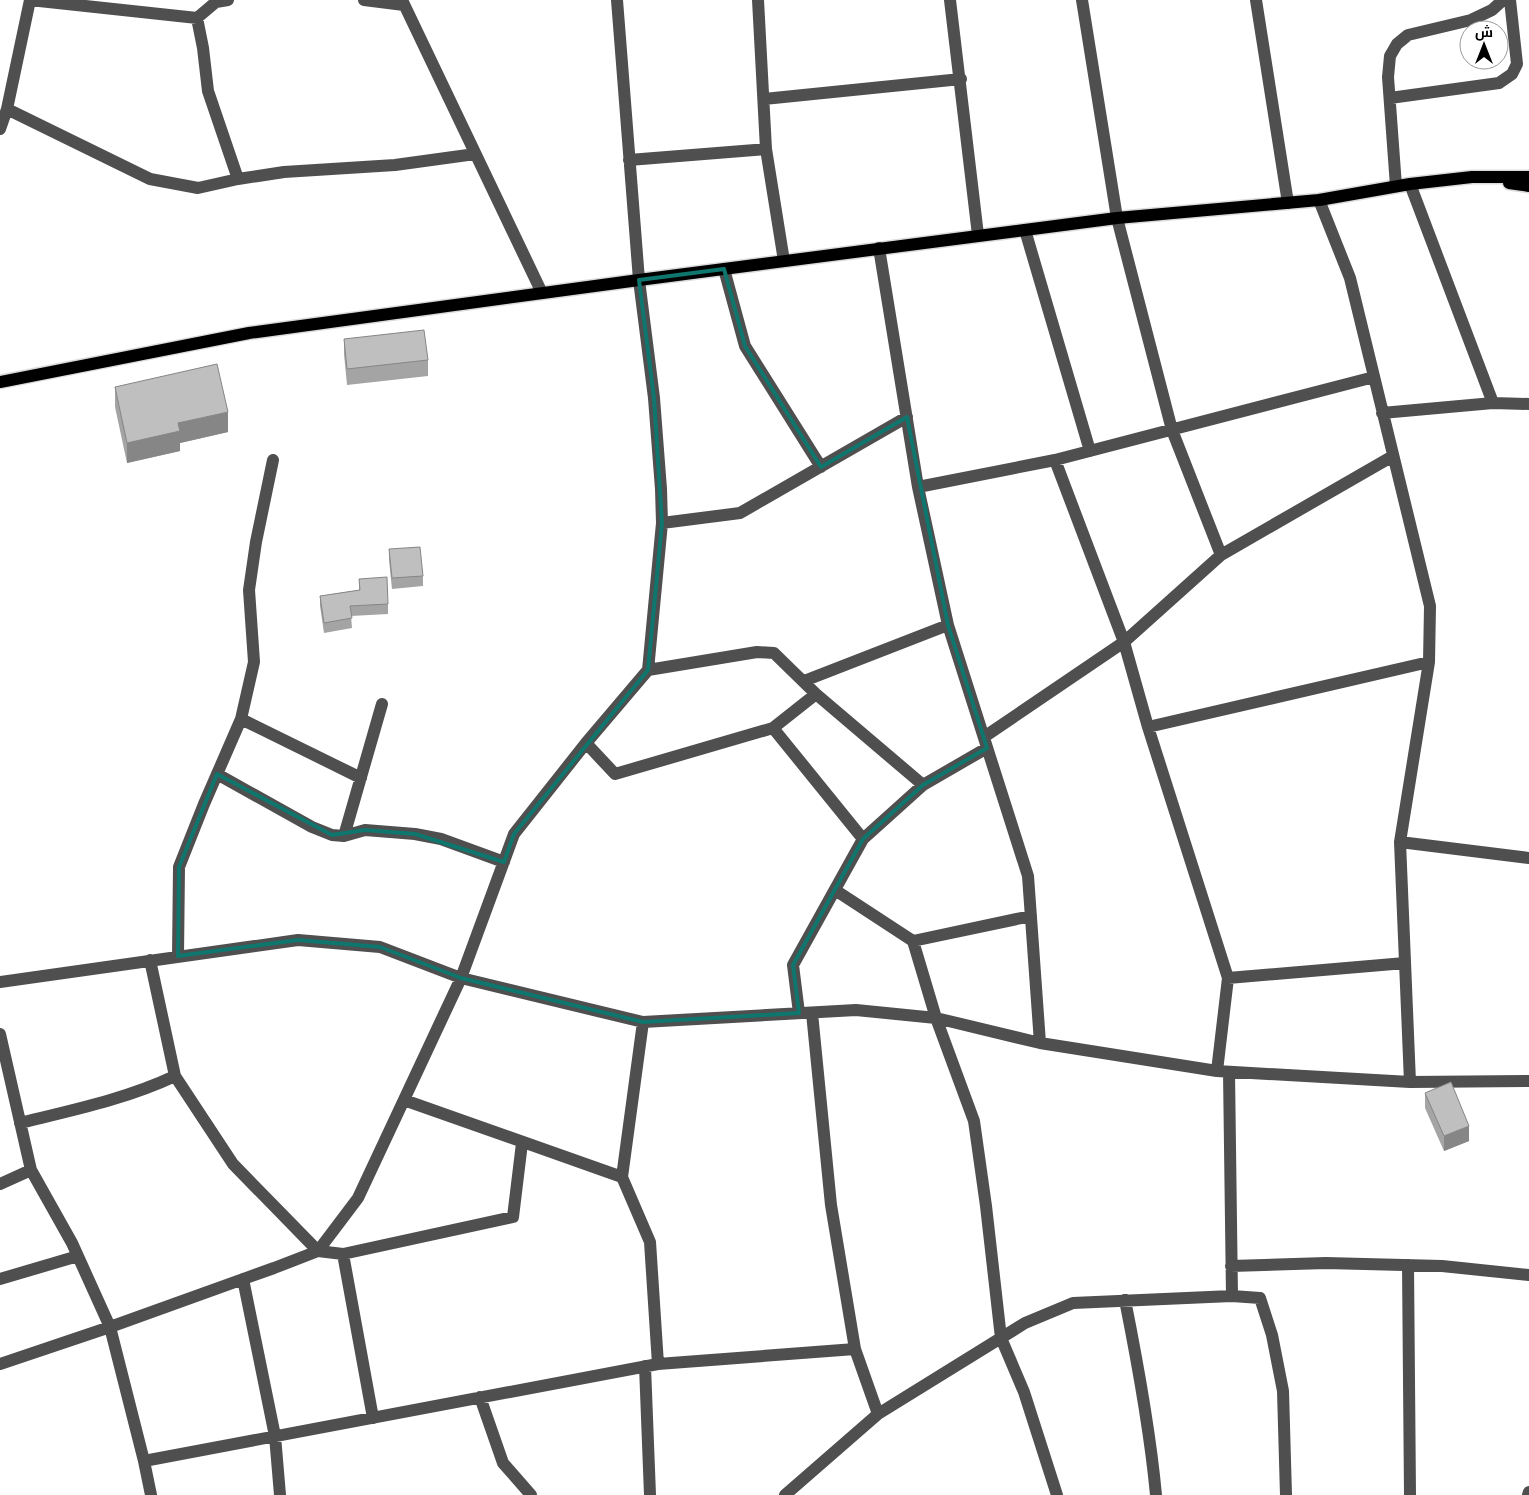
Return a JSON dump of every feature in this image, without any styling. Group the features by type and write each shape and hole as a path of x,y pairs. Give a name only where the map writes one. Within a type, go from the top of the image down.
{"main road":[{"path":"0,382 249,334 542,293 1117,218 1288,204 1396,186 1472,177 1529,177"},
{"path":"1472,177 1529,186"}],"street":[{"path":"0,129 7,109 30,0 197,18 216,2 228,0"},
{"path":"364,0 403,3 542,293"},
{"path":"0,1364 243,1280 318,1250 358,1198 461,978 514,834 586,743 648,670 662,523 654,398 639,280 617,0"},
{"path":"758,0 766,149 784,261"},
{"path":"950,0 961,79 978,236"},
{"path":"1082,0 1117,218 1172,430 1221,555"},
{"path":"1256,0 1288,204"},
{"path":"1396,186 1388,77 1390,56 1397,44 1408,35 1471,20 1492,10 1503,0"},
{"path":"1390,98 1499,83 1512,74 1518,64 1510,0"},
{"path":"197,18 208,91 238,179"},
{"path":"764,99 961,79"},
{"path":"7,109 150,179 198,188 238,179 284,172 394,164 475,154"},
{"path":"630,160 766,149"},
{"path":"1410,184 1493,403"},
{"path":"1319,200 1350,278 1430,606 1429,662 1400,842 1410,1082"},
{"path":"1025,230 1090,451"},
{"path":"878,248 918,488 948,625 1028,876 1040,1043"},
{"path":"724,269 745,346 820,466"},
{"path":"918,488 1055,460 1374,378"},
{"path":"1382,413 1493,403 1529,404"},
{"path":"662,523 740,513 906,417"},
{"path":"799,1013 793,965 863,839 923,785 985,743 1124,642 1221,555 1393,456"},
{"path":"178,956 179,867 240,719 254,662 249,590 256,542 273,460"},
{"path":"1055,460 1124,642 1148,727 1228,978 1223,1072 1232,1296"},
{"path":"804,682 948,625"},
{"path":"648,670 757,652 774,652 816,694 923,785"},
{"path":"1148,727 1429,662"},
{"path":"586,743 615,774 773,728 816,694"},
{"path":"344,836 382,704"},
{"path":"240,719 360,778"},
{"path":"773,728 863,839"},
{"path":"217,774 312,827 332,835 344,836 365,830 415,834 442,839 504,862"},
{"path":"1400,842 1529,858"},
{"path":"835,890 914,941 936,1018 974,1121 1001,1338 1024,1392 1057,1495"},
{"path":"914,941 1031,916"},
{"path":"0,982 298,940 380,947 461,978 643,1022 856,1010 936,1018 1040,1043 1223,1072 1410,1082 1529,1081"},
{"path":"150,960 175,1076 233,1164 318,1250 343,1254 513,1216 522,1143"},
{"path":"1228,978 1405,963"},
{"path":"812,1013 831,1205 854,1349 878,1414"},
{"path":"643,1022 622,1177 650,1242 650,1495"},
{"path":"0,1034 31,1170 72,1243 110,1327 151,1495"},
{"path":"20,1123 93,1105 157,1084 175,1076"},
{"path":"404,1100 622,1177"},
{"path":"0,1184 31,1170"},
{"path":"343,1254 373,1418"},
{"path":"0,1278 78,1256"},
{"path":"1231,1266 1326,1263 1442,1266 1529,1275"},
{"path":"1408,1265 1410,1495"},
{"path":"243,1280 275,1436 280,1495"},
{"path":"785,1495 878,1414 1025,1324 1073,1302 1232,1296 1260,1298 1272,1335 1284,1390 1286,1495"},
{"path":"1125,1300 1136,1355 1153,1463 1156,1495"},
{"path":"144,1461 651,1365 854,1349"},
{"path":"480,1398 503,1463 531,1495"}],"highlighted area":[{"path":"724,269 745,346 821,467 907,417 948,625 987,748 923,785 863,839 793,965 799,1013 643,1022 461,978 380,947 298,940 178,956 179,867 217,774 332,835 365,830 415,834 504,862 514,834 648,670 662,523 654,398 639,280"}],"building":[{"path":"424,330 428,360 347,369 344,339"},
{"path":"217,364 228,412 178,423 180,431 127,443 115,387"},
{"path":"420,547 423,576 392,578 389,549"},
{"path":"387,577 388,604 350,606 352,618 324,623 320,596 360,590 359,579"},
{"path":"1451,1082 1469,1126 1444,1136 1425,1093"}]}
